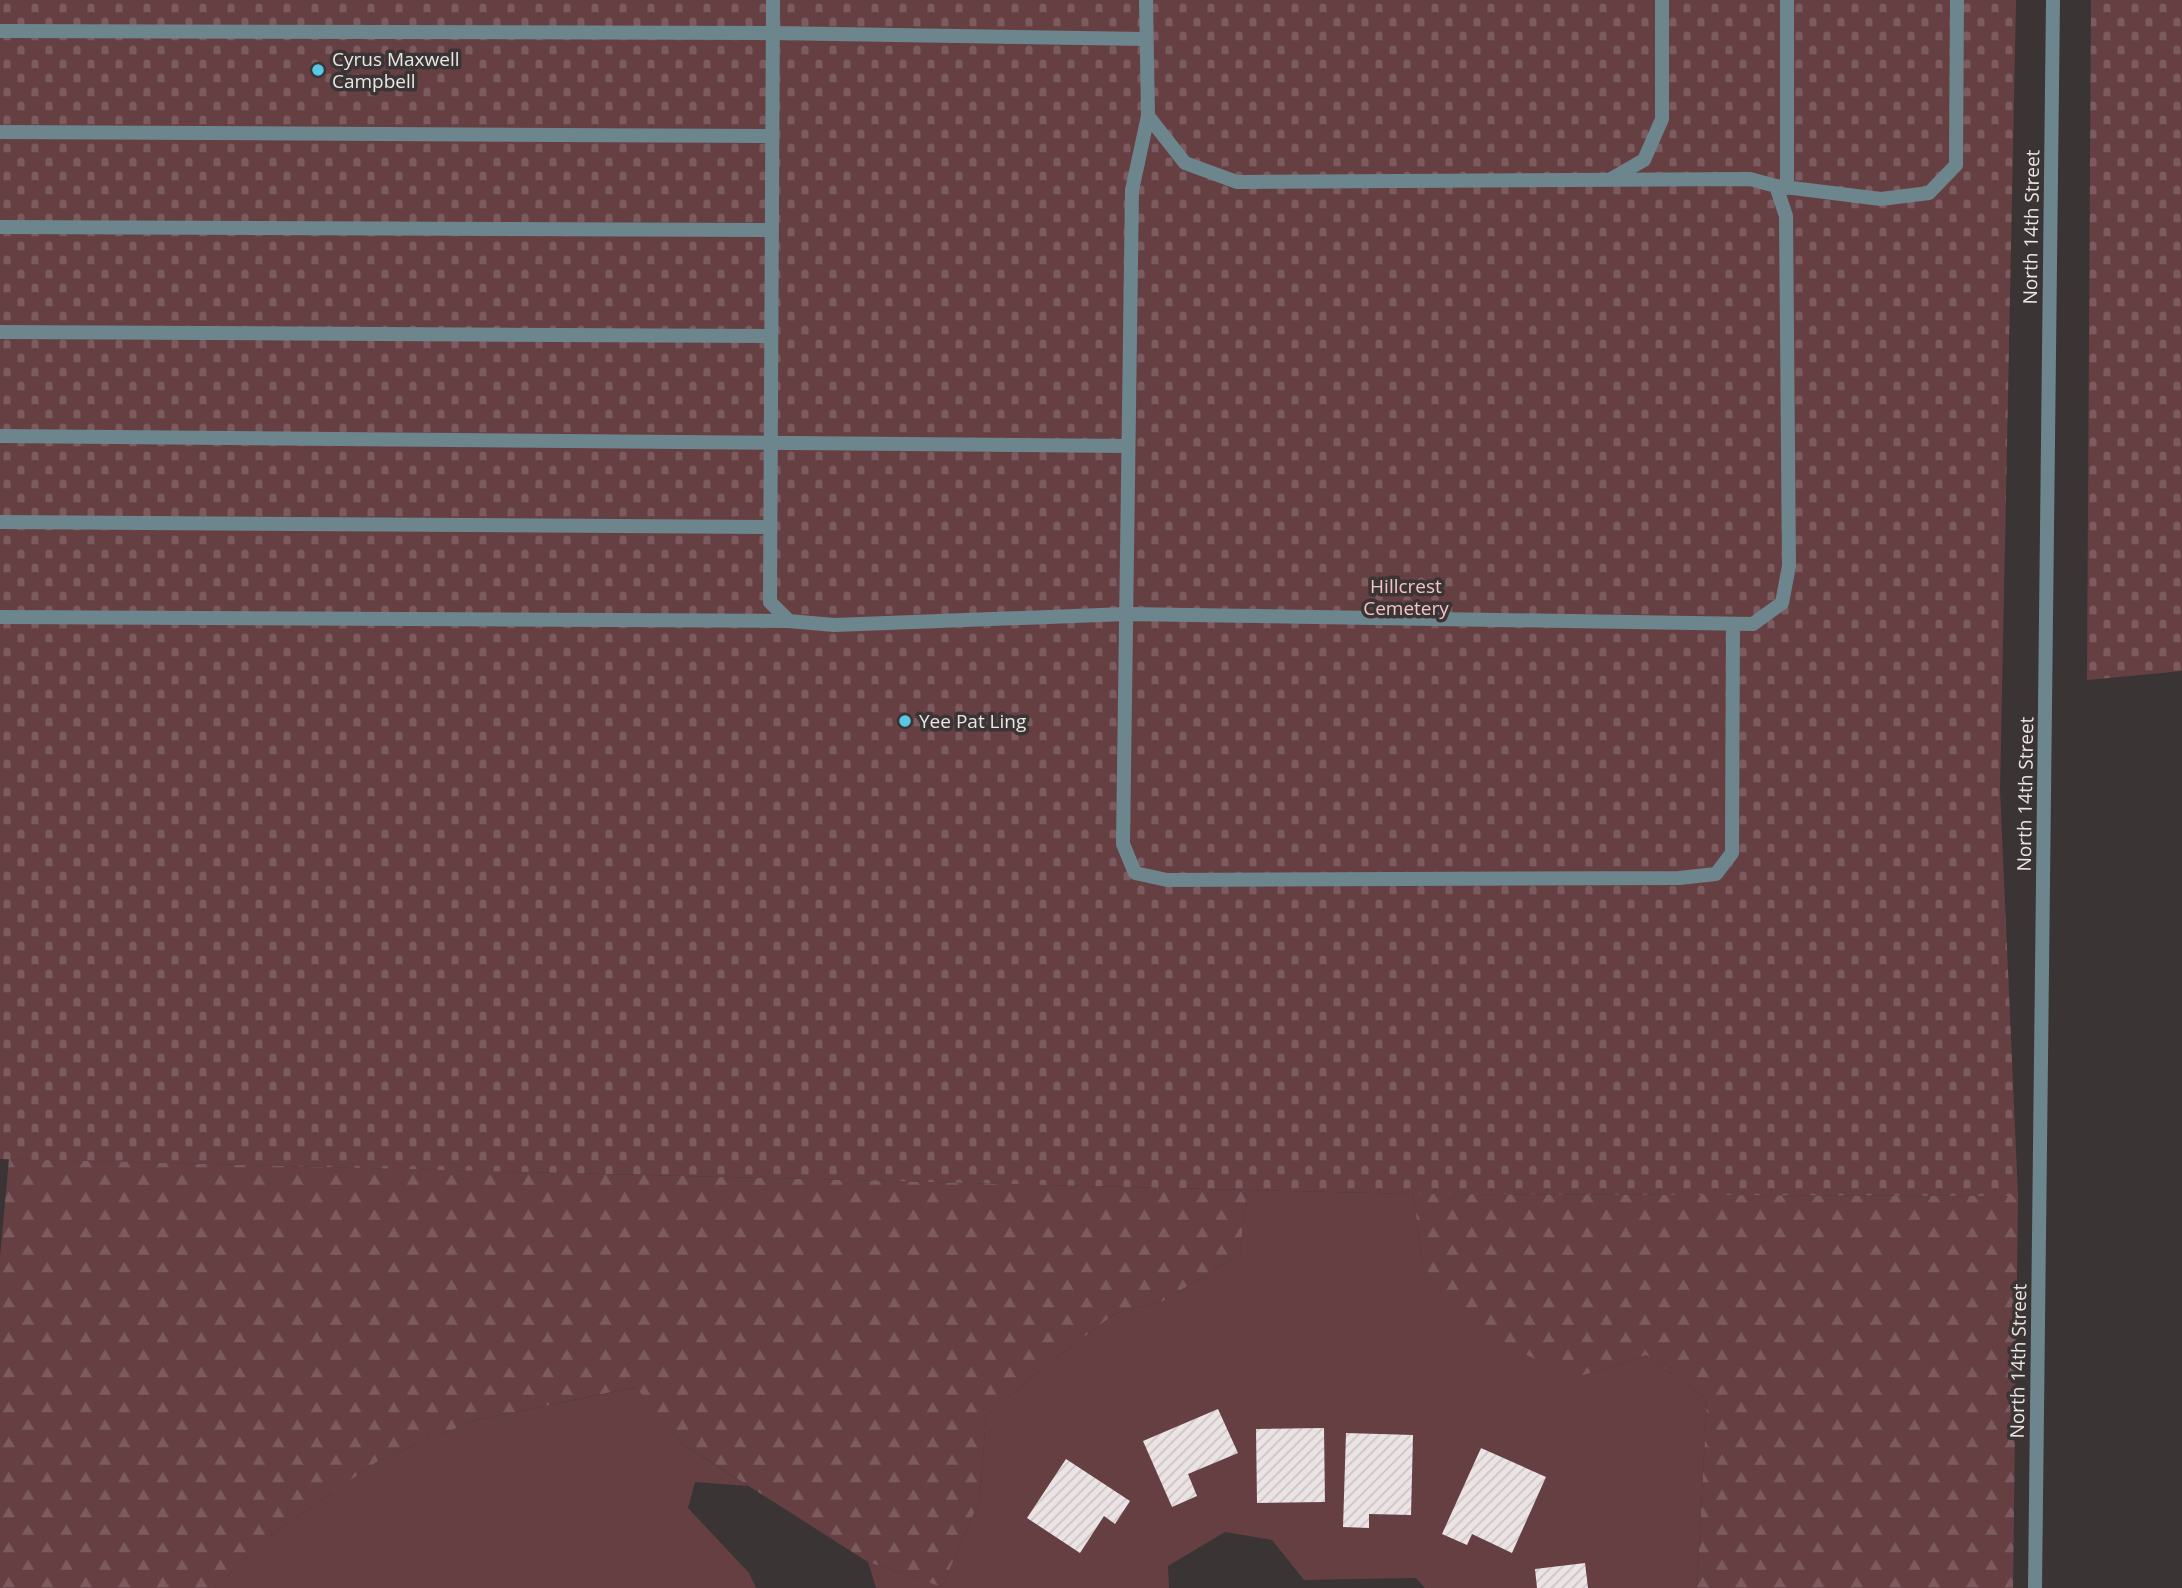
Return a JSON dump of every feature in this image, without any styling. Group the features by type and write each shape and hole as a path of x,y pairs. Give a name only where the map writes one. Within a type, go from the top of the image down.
{"street":[{"path":"773,0 770,602 789,621"},
{"path":"1146,0 1148,116 1132,190 1126,614 1124,844 1135,873 1167,880 1679,878 1716,874 1732,853 1733,624"},
{"path":"1610,180 1644,160 1662,119 1662,0"},
{"path":"0,617 789,621 834,625 1126,614 1753,624 1782,603 1789,566 1786,215 1781,187 1787,0"},
{"path":"1148,116 1185,163 1237,182 1749,179 1781,187 1881,199 1928,193 1956,165 1956,0"},
{"name":"North 14th Street","path":"2035,1588 2053,0"},
{"path":"0,31 773,33 1146,39"},
{"path":"0,132 772,136"},
{"path":"0,227 772,230"},
{"path":"0,332 771,336"},
{"path":"0,436 1129,446"},
{"path":"0,522 770,527"}],"green space":[{"name":"Hillcrest Cemetery","path":"0,0 2016,0 2000,790 2018,1196 1413,1194 0,1159"},
{"path":"2091,0 2182,0 2182,671 2087,680"},
{"path":"9,1159 1247,1190 1240,1254 1163,1301 1116,1313 1045,1366 986,1416 980,1499 942,1587 868,1562 681,1443 636,1387 476,1420 381,1459 271,1535 214,1588 0,1588 0,1257"},
{"path":"1247,1190 1413,1194 1423,1266 1578,1377 1646,1355 1707,1399 1697,1588 1425,1588 1416,1578 1304,1580 1272,1540 1225,1532 1168,1566 1169,1588 876,1588 868,1562 942,1587 980,1499 986,1416 1045,1366 1116,1313 1163,1301 1240,1254"},
{"path":"1413,1194 2018,1196 2013,1588 1697,1588 1707,1399 1646,1355 1578,1377 1496,1342 1423,1266"},
{"path":"637,1387 681,1443 748,1486 695,1482 688,1508 749,1573 756,1588 214,1588 271,1535 381,1459 476,1420"}],"building":[{"path":"1218,1409 1238,1453 1188,1474 1197,1496 1172,1507 1143,1441"},
{"path":"1324,1428 1325,1502 1257,1503 1256,1429"},
{"path":"1346,1433 1413,1435 1411,1515 1369,1514 1369,1528 1343,1527"},
{"path":"1481,1448 1546,1477 1512,1553 1472,1534 1467,1545 1442,1534"},
{"path":"1066,1459 1130,1501 1115,1524 1104,1516 1080,1553 1027,1518"},
{"path":"1585,1563 1588,1588 1537,1588 1535,1569"}],"place":[{"name":"Cyrus Maxwell Campbell","path":"318,70"},
{"name":"Yee Pat Ling","path":"905,721"}]}
